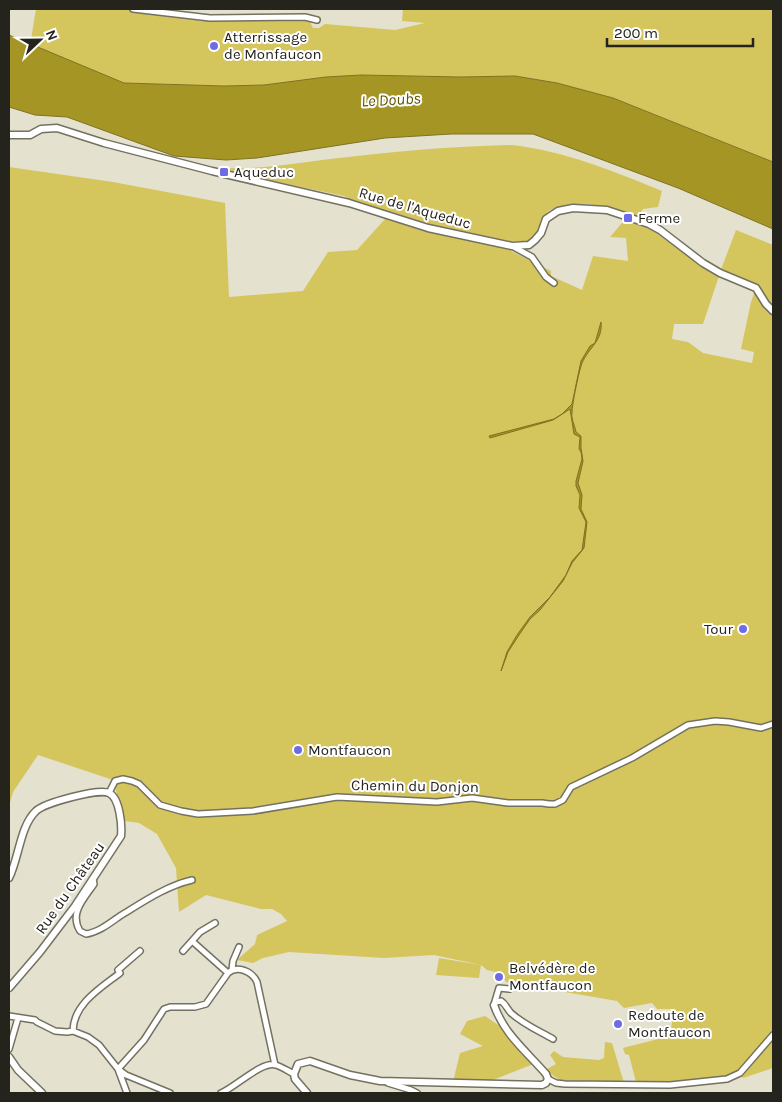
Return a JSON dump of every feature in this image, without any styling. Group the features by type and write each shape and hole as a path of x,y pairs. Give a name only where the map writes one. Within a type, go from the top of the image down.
{"street":[{"path":"133,9 210,18 305,17 317,20"},
{"name":"Rue de l'Aqueduc","path":"9,134 30,134 41,129 57,128 104,143 212,171 349,202 428,228 512,246 529,244 535,240 541,234 546,219 558,211 573,208 607,210 660,230 703,263 720,273 756,288 773,311"},
{"path":"512,246 532,257 546,277 554,283"},
{"name":"Chemin du Donjon","path":"109,793 115,781 123,779 132,780 139,784 160,805 181,811 205,814 252,811 337,796 437,802 472,798 508,803 555,804 563,800 571,786 632,758 688,725 698,722 722,721 761,728 773,724"},
{"path":"9,878 18,857 26,828 37,810 57,801 84,794 109,793"},
{"name":"Rue du Château","path":"9,988 65,920 121,836 122,824 120,814 117,805 109,793"},
{"path":"93,879 94,884 76,913 75,919 80,931 86,934 100,929 163,890 178,883 192,880"},
{"path":"183,951 200,932 215,923"},
{"path":"192,941 230,971 242,969 255,977 275,1065"},
{"path":"118,1068 144,1040 164,1009 170,1007 195,1007 206,1004 230,971 239,947"},
{"path":"73,1031 73,1023 86,999 120,973 118,970 140,951"},
{"path":"509,989 499,988 494,1005 498,1016 511,1037 546,1074 548,1079 556,1083 661,1085 727,1079 740,1073 773,1035"},
{"path":"494,1005 496,1002 502,1001 518,1019 553,1038"},
{"path":"9,1016 35,1020 55,1031 73,1031 88,1037 99,1044 126,1075 170,1093"},
{"path":"9,1049 18,1018"},
{"path":"9,1056 18,1070 42,1093"},
{"path":"307,1093 295,1079 294,1074 298,1064 310,1060 350,1074 417,1093"},
{"path":"221,1093 231,1089 252,1071 275,1065 294,1074"},
{"path":"118,1068 126,1093"},
{"path":"380,1081 542,1085 548,1079"}],"shaded area":[{"path":"36,9 135,9 210,18 309,20 313,28 319,28 325,24 395,30 425,23 402,21 403,9 773,9 773,162 613,98 557,83 515,76 361,75 326,77 264,85 224,86 124,83 30,45"},
{"path":"512,145 551,152 607,169 662,191 658,207 643,209 636,219 649,224 720,272 736,230 773,245 773,1068 743,1078 738,1072 727,1076 701,1080 636,1082 629,1055 625,1054 623,1048 670,1036 674,1009 657,1009 652,1003 624,1008 617,1001 506,982 501,973 487,970 481,965 434,955 384,958 289,952 263,958 253,963 237,960 255,944 257,935 287,921 281,914 272,909 261,909 206,895 179,912 176,868 157,834 139,823 125,821 115,787 110,779 38,755 13,792 9,806 9,167 113,182 225,203 229,297 303,291 328,252 357,250 385,219 344,196 224,171 225,168 264,167 399,152","holes":["589,204 626,214 622,223 610,237 626,238 628,261 593,256 582,290 551,276 551,271 511,251 512,241 532,239 546,213 550,210 564,206","720,273 756,288 751,302 741,349 754,352 752,363 703,353 688,342 672,339 674,324 703,324"]},
{"path":"439,958 481,965 479,978 436,975"},
{"path":"485,1016 504,1029 531,1057 531,1065 483,1084 453,1082 460,1053 483,1046 460,1034 467,1021"},
{"path":"605,1042 612,1043 624,1083 572,1083 554,1076 547,1069 556,1064 550,1055 554,1051 563,1057 599,1060 604,1058"}],"water":[{"name":"Le Doubs","path":"9,35 124,83 224,86 264,85 326,77 361,75 515,76 557,83 613,98 773,162 773,229 678,188 533,134 451,134 385,138 257,158 226,160 174,156 67,117 35,115 9,107"},
{"path":"601,322 598,339 582,363 572,409 572,418 576,432 581,436 583,461 578,483 582,495 581,509 587,522 584,548 572,563 566,575 572,561 582,550 586,522 579,508 580,495 576,486 582,459 579,449 580,437 574,434 570,409 553,420 490,438 489,436 554,419 572,404 581,361 590,346 595,343"},
{"path":"566,575 563,581 540,610 530,619 519,635 508,652 501,671 507,652 517,635 530,617 550,597"}],"place":[{"name":"Atterrissage de Monfaucon","path":"214,46"},
{"name":"Aqueduc","path":"224,172"},
{"name":"Ferme","path":"628,218"},
{"name":"Tour","path":"743,629"},
{"name":"Montfaucon","path":"298,750"},
{"name":"Belvédère de Montfaucon","path":"499,977"},
{"name":"Redoute de Montfaucon","path":"618,1024"}]}
